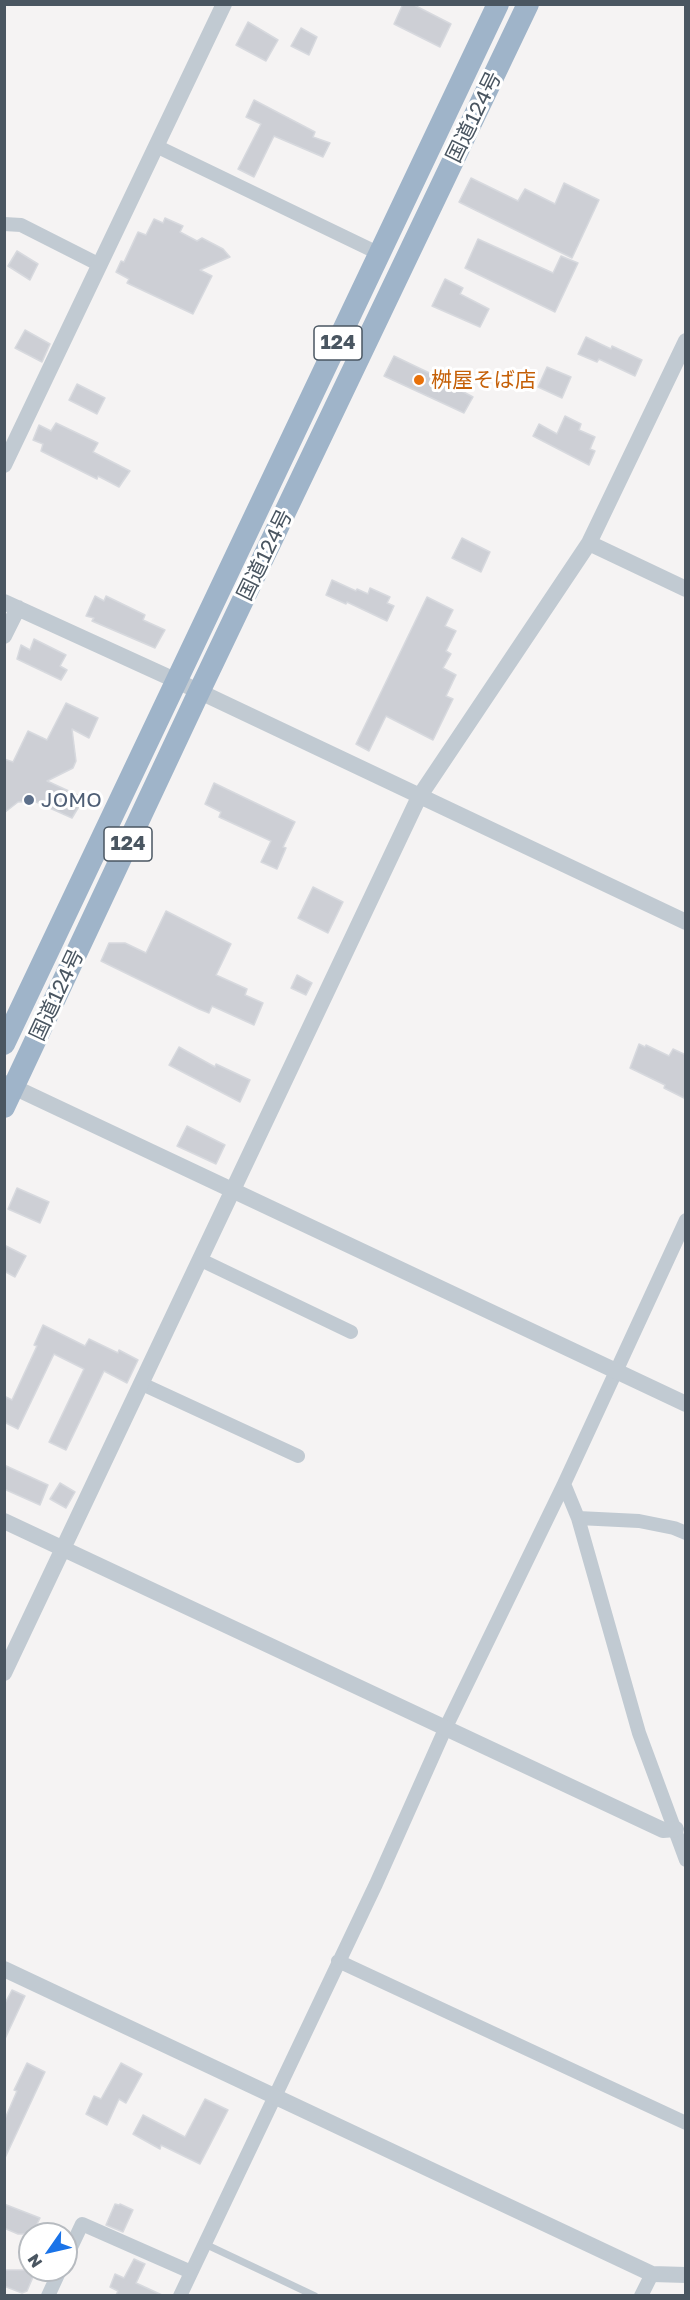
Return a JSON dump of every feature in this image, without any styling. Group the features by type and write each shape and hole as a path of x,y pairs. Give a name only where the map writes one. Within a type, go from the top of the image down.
{"highway":[{"name":"国道124号","path":"4,1044 498,4"},
{"name":"国道124号","path":"8,1092 528,4"}],"street":[{"path":"5,460 224,4"},
{"path":"156,146 380,254"},
{"path":"4,224 21,225 100,265"},
{"path":"4,1673 234,1192 419,797 589,543 686,341"},
{"path":"589,543 686,589"},
{"path":"4,636 11,605 686,922"},
{"path":"8,1092 234,1192 686,1404"},
{"path":"180,2295 376,1884 446,1727 564,1484 614,1371 686,1220"},
{"path":"201,1260 351,1332"},
{"path":"142,1384 298,1456"},
{"path":"564,1484 578,1518 639,1733 686,1860"},
{"path":"578,1518 639,1521 674,1528 686,1533"},
{"path":"4,1521 663,1830 676,1829"},
{"path":"338,1961 686,2123"},
{"path":"4,1969 652,2274 686,2274"},
{"path":"78,2232 82,2224 191,2272"},
{"path":"642,2295 652,2274"}],"lane":[{"path":"205,2244 315,2295"}],"building":[{"path":"403,4 412,4 451,24 440,47 394,24"},
{"path":"248,22 278,40 266,61 236,45"},
{"path":"301,28 317,37 309,55 291,46"},
{"path":"254,100 315,132 313,137 330,143 323,157 274,136 254,177 238,169 261,124 246,117"},
{"path":"471,178 518,201 525,189 555,204 564,183 599,200 572,258 459,202"},
{"path":"165,218 183,226 180,232 197,241 202,238 223,249 230,257 200,270 212,276 193,314 127,283 129,279 116,272 121,261 124,262 138,232 146,235 154,219 163,223"},
{"path":"478,239 553,273 561,256 578,263 555,312 465,268"},
{"path":"17,251 38,264 30,280 8,266"},
{"path":"445,279 463,288 460,294 489,309 480,327 432,306"},
{"path":"25,330 50,344 42,362 15,348"},
{"path":"586,337 642,360 635,376 599,359 597,362 578,354"},
{"path":"394,356 473,397 464,413 384,376"},
{"path":"547,367 571,377 562,398 538,387"},
{"path":"77,384 105,398 97,414 69,400"},
{"path":"565,416 581,424 579,430 595,437 590,449 595,451 589,465 533,436 539,424 557,434"},
{"path":"56,423 98,443 93,452 130,471 119,487 98,476 97,479 41,451 43,444 33,440 39,425 51,431"},
{"path":"462,538 490,552 481,572 452,558"},
{"path":"332,580 356,591 357,589 368,594 370,588 390,597 387,603 394,606 387,621 326,595"},
{"path":"95,596 104,601 106,596 145,615 143,620 165,630 155,648 92,621 94,618 86,616"},
{"path":"427,597 453,610 445,626 456,631 446,651 451,654 443,668 456,675 446,696 453,699 433,740 386,716 369,751 356,744"},
{"path":"34,639 66,655 60,666 67,670 61,680 17,659 21,645 30,650"},
{"path":"66,703 98,718 89,738 72,729 76,761 73,768 47,781 84,798 72,818 34,801 18,802 4,813 4,759 13,762 28,731 47,740"},
{"path":"214,783 295,822 283,847 286,848 277,869 261,862 271,841 219,817 221,812 205,804"},
{"path":"313,887 343,902 328,933 298,918"},
{"path":"166,911 231,944 216,975 247,989 245,995 263,1003 254,1025 212,1006 209,1013 199,1009 101,961 109,943 125,943 146,953"},
{"path":"297,975 312,983 306,995 291,988"},
{"path":"639,1044 669,1056 673,1049 686,1055 686,1099 664,1088 665,1085 630,1068"},
{"path":"179,1047 215,1067 216,1064 250,1080 240,1102 169,1065"},
{"path":"187,1126 225,1145 216,1164 177,1146"},
{"path":"17,1188 49,1202 40,1223 8,1209"},
{"path":"4,1245 26,1256 15,1277 4,1271"},
{"path":"43,1325 85,1346 89,1339 138,1360 127,1383 104,1371 66,1450 49,1442 84,1369 54,1354 18,1429 4,1422 4,1396 12,1400 37,1346 34,1345"},
{"path":"4,1465 48,1485 40,1505 4,1489"},
{"path":"60,1483 75,1492 66,1508 50,1499"},
{"path":"12,1990 25,1996 4,2041 4,2005"},
{"path":"27,2063 45,2072 4,2160 4,2121 17,2091 14,2090"},
{"path":"121,2063 142,2074 126,2103 119,2099 107,2125 86,2114 94,2096 101,2099"},
{"path":"205,2099 228,2110 200,2164 161,2145 160,2149 133,2134 143,2115 185,2137"},
{"path":"4,2204 40,2218 38,2222 18,2222 18,2234 4,2228"},
{"path":"115,2204 133,2210 123,2232 106,2225"},
{"path":"134,2259 145,2264 136,2283 162,2295 116,2295 118,2291 110,2287 115,2274 124,2278"},
{"path":"4,2270 18,2270 18,2282 31,2282 27,2291 22,2293 4,2286"}],"place":[{"name":"桝屋そば店","path":"419,380"},
{"name":"JOMO","path":"29,800"}]}
